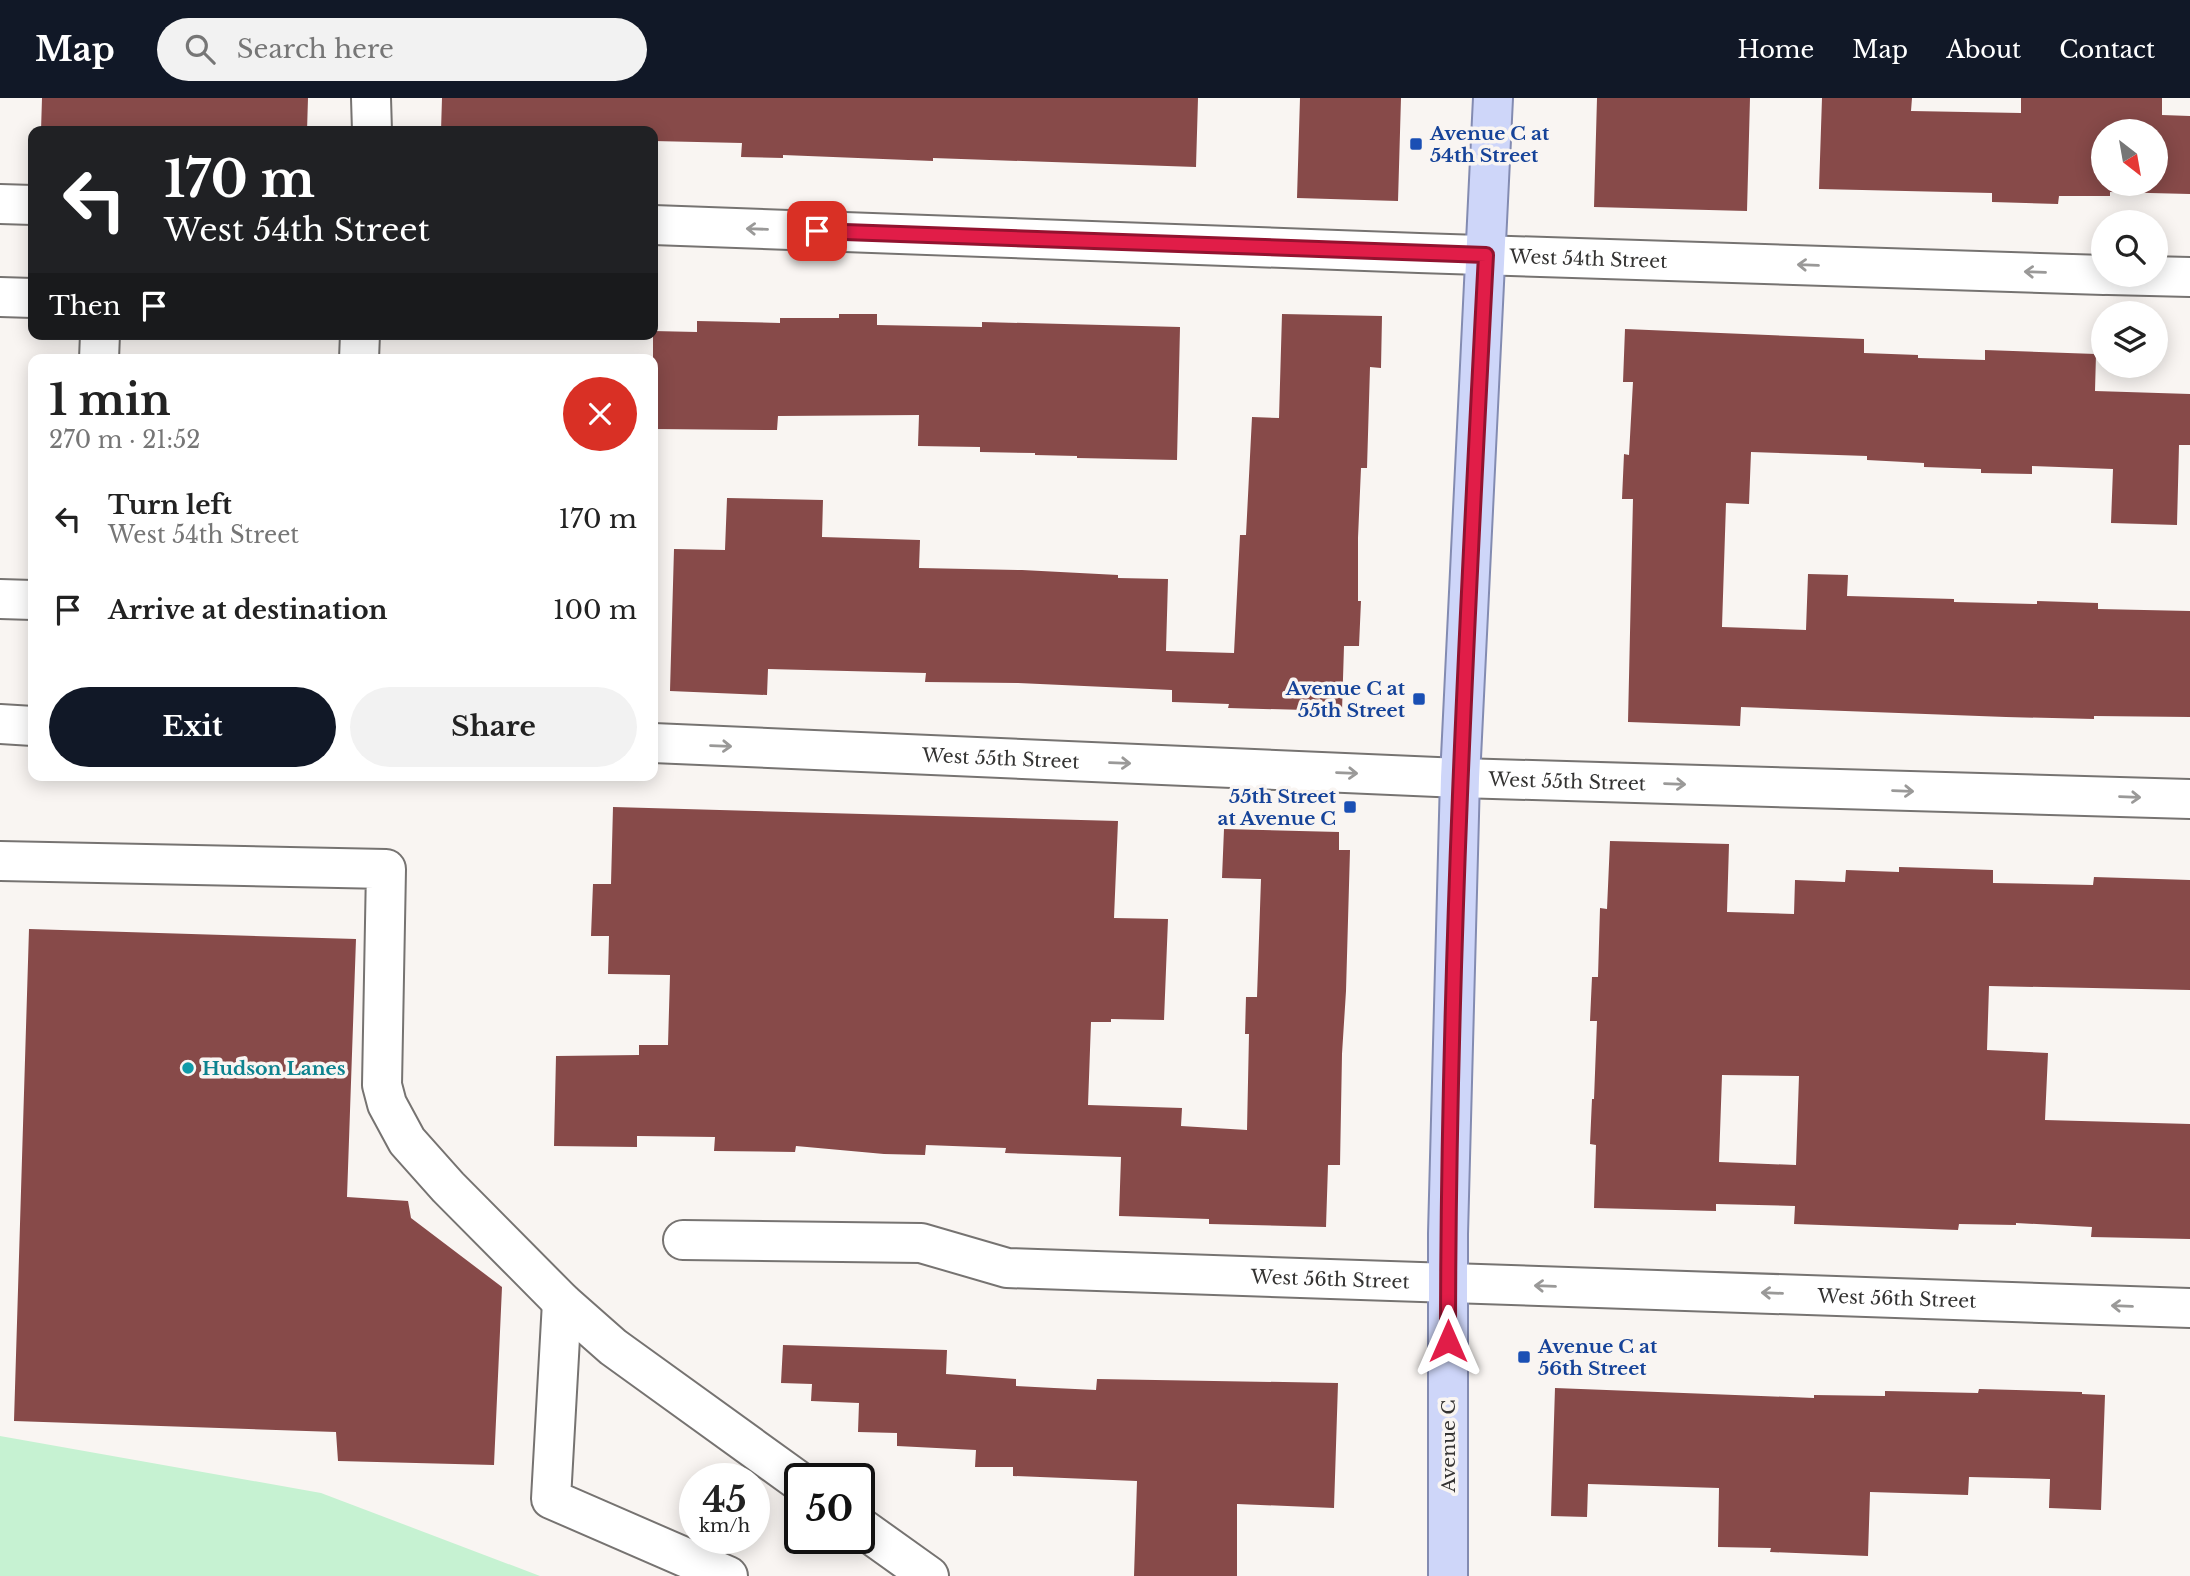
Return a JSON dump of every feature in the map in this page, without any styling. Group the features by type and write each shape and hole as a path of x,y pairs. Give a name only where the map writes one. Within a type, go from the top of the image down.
{"main road":[{"name":"Avenue C","path":"1448,1576 1448,1283 1460,778 1493,98"}],"street":[{"path":"372,98 372,126"},
{"path":"0,204 28,205"},
{"name":"West 54th Street","path":"658,225 2091,275"},
{"path":"2168,276 2190,277"},
{"path":"0,297 28,298"},
{"path":"0,599 28,600"},
{"path":"0,723 28,726"},
{"name":"West 55th Street","path":"658,743 1460,778 2190,799"},
{"path":"0,861 386,869 382,1085 387,1104 407,1141 448,1187 562,1301 613,1347 784,1470"},
{"name":"West 56th Street","path":"683,1240 921,1243 1007,1268 2190,1308"},
{"path":"562,1301 551,1499 728,1576"},
{"path":"875,1537 929,1576"}],"green space":[{"path":"0,1436 321,1493 540,1576 0,1576"}],"building":[{"path":"42,98 308,98 307,126 41,126"},
{"path":"442,98 1198,98 1196,167 933,158 933,161 783,155 783,158 741,157 742,143 658,141 658,126 441,126"},
{"path":"1300,98 1401,98 1398,201 1297,198"},
{"path":"1597,98 1750,98 1747,211 1594,207"},
{"path":"1822,98 1912,98 1911,111 2021,113 2021,98 2162,98 2162,115 2190,116 2190,194 2168,193 2168,119 2091,119 2091,196 2059,196 2058,204 1992,202 1992,193 1819,189"},
{"path":"839,314 877,314 877,325 982,327 982,322 1180,327 1177,460 1077,458 1035,453 980,452 980,447 918,446 919,415 778,416 777,430 658,429 658,354 653,354 653,340 658,340 658,331 697,332 697,321 780,323 780,318 839,318"},
{"path":"1282,314 1382,316 1381,368 1370,367 1367,468 1361,468 1358,538 1358,601 1361,601 1359,646 1344,646 1342,711 1228,708 1229,704 1172,702 1172,690 925,682 926,673 768,669 767,695 670,691 674,549 725,550 727,498 823,500 822,537 920,540 919,568 1022,570 1168,579 1166,651 1234,653 1240,535 1246,535 1252,417 1279,418"},
{"path":"1625,329 1864,339 1864,353 1918,355 1918,358 1985,360 1985,350 2091,354 2091,378 2095,378 2095,391 2190,394 2190,445 2179,445 2177,525 2111,523 2113,469 2032,466 2032,474 1981,473 1981,469 1924,467 1924,463 1867,460 1867,456 1751,452 1749,504 1726,503 1722,627 1806,630 1808,574 1848,575 1847,596 1954,599 1954,602 2098,603 2098,609 2190,611 2190,717 2094,716 2094,719 1741,707 1740,726 1628,722 1633,499 1622,499 1624,454 1629,455 1633,382 1623,382"},
{"path":"613,807 1118,821 1114,918 1168,919 1164,1020 1111,1019 1111,1022 1091,1022 1088,1105 1182,1108 1181,1126 1247,1130 1249,1034 1245,1034 1246,997 1257,997 1261,879 1222,878 1224,829 1339,832 1339,850 1350,850 1346,991 1340,1165 1328,1165 1326,1227 1209,1224 1209,1219 1119,1216 1121,1157 1005,1153 1006,1148 926,1145 925,1155 796,1146 795,1152 714,1151 715,1137 637,1136 637,1147 554,1146 556,1056 639,1055 639,1045 668,1045 670,975 608,974 609,936 591,936 593,884 611,884"},
{"path":"1610,841 1729,844 1727,912 1794,914 1795,880 1845,882 1846,870 1899,872 1899,867 1993,870 1993,883 2093,885 2094,877 2190,880 2190,990 1989,986 1987,1050 2048,1053 2045,1120 2190,1124 2190,1239 2091,1237 2092,1227 2016,1223 1959,1224 1958,1230 1794,1224 1795,1206 1716,1204 1716,1211 1594,1208 1596,1145 1590,1144 1597,1021 1590,1021 1592,977 1598,977 1600,908 1607,909","holes":["1722,1075 1799,1076 1796,1165 1719,1162"]},
{"name":"Hudson Lanes","path":"29,929 356,939 347,1197 408,1201 411,1218 502,1287 494,1465 338,1461 336,1432 14,1421"},
{"path":"783,1345 947,1350 946,1374 1016,1379 1016,1386 1096,1390 1097,1379 1338,1383 1334,1508 1237,1504 1237,1576 1134,1576 1137,1481 1013,1476 1013,1467 975,1467 976,1450 897,1446 897,1433 858,1432 859,1403 811,1401 812,1384 781,1383"},
{"path":"1555,1388 1814,1398 1814,1395 1885,1396 1885,1391 1978,1393 1979,1389 2105,1395 2101,1510 2049,1508 2050,1479 1969,1477 1968,1495 1870,1492 1868,1556 1770,1552 1771,1548 1718,1547 1719,1488 1588,1484 1587,1517 1551,1516"}],"place":[{"name":"Avenue C at 54th Street","path":"1416,144"},
{"name":"Avenue C at 55th Street","path":"1419,699"},
{"name":"55th Street at Avenue C","path":"1350,807"},
{"name":"Hudson Lanes","path":"188,1068"},
{"name":"Avenue C at 56th Street","path":"1524,1357"}],"route":[{"path":"817,231 1486,255 1460,778 1448,1234 1448,1341"}]}
